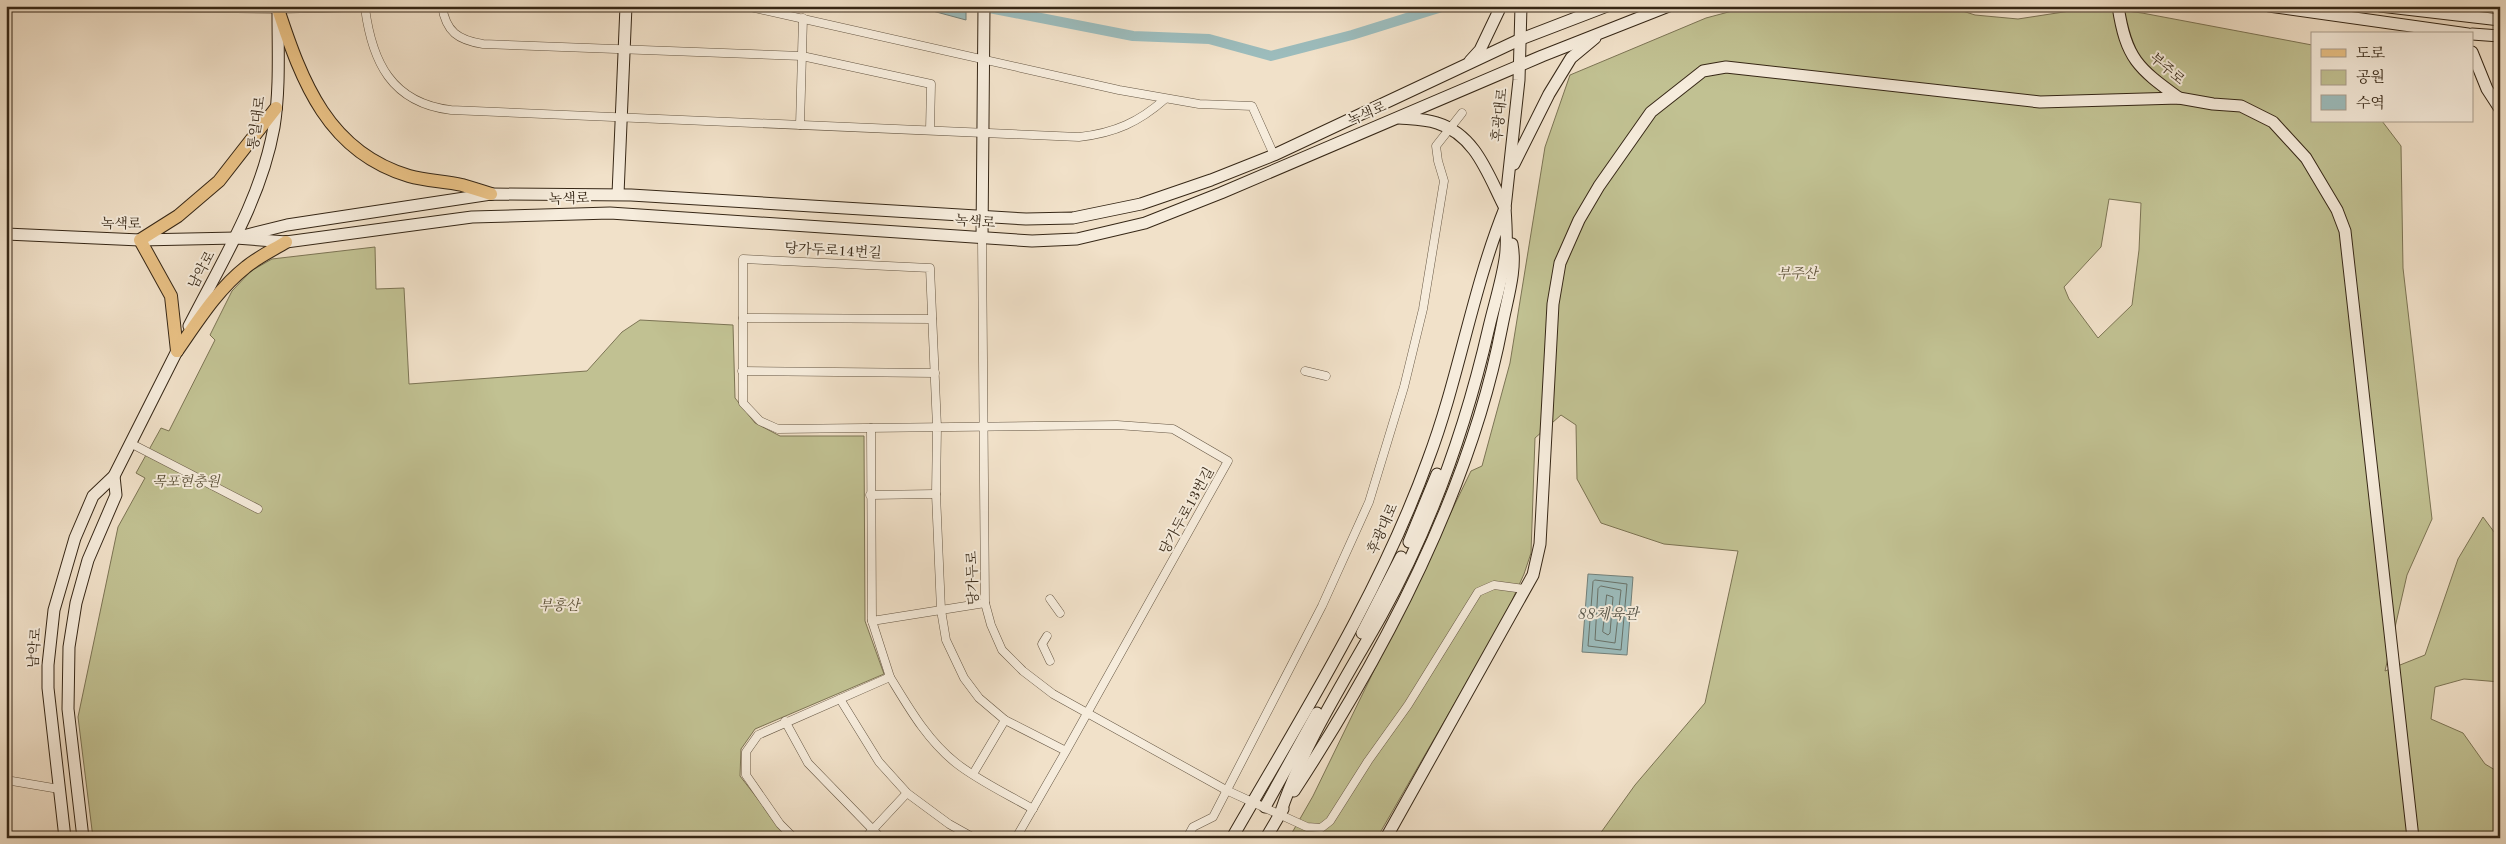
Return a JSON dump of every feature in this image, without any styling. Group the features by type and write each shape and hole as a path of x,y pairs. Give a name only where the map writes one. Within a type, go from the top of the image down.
{"main road":[{"path":"278,8 298,68 310,94 319,109 349,142 369,158 407,176 461,185 491,194"},
{"path":"177,351 171,296 140,240 178,216 219,180 276,108"},
{"path":"177,351 214,298 231,280 247,266 286,242"}],"street":[{"path":"52,6 278,8 410,6"},
{"path":"442,6 445,21 450,28 456,34 471,42 624,50 802,56 931,84 930,130"},
{"path":"618,194 626,6"},
{"path":"746,6 984,54 1119,90 1166,99 1215,105 1252,106 1274,155"},
{"path":"982,238 984,6"},
{"path":"1466,64 1480,50 1501,6"},
{"name":"후광대로","path":"1265,807 1375,609 1412,535 1446,454 1474,365 1498,256 1510,172 1521,40 1521,6"},
{"name":"녹색로","path":"6,234 140,240 236,238 286,242 472,217 610,213 1032,241 1077,239 1145,223 1221,193 1519,66 1669,6"},
{"name":"부주로","path":"2118,6 2121,24 2133,59 2151,78 2179,98"},
{"path":"2269,6 2452,32"},
{"path":"2380,6 2446,11 2500,20"},
{"name":"녹색로","path":"236,238 287,225 491,194 618,194 1026,220 1073,218 1141,204 1211,180 1274,155 1466,64 1600,7"},
{"name":"통일대로","path":"236,238 260,182 271,144 276,108 278,8"},
{"path":"365,8 368,37 381,68 404,91 429,106 454,111 1079,137 1107,133 1136,122 1166,99"},
{"path":"2446,11 2464,32"},
{"path":"800,124 803,18"},
{"path":"1510,172 1549,94 1571,58 1603,32"},
{"path":"2474,34 2500,36"},
{"path":"2474,57 2488,89 2500,109"},
{"path":"1386,838 1533,575 1540,544 1553,304 1560,263 1579,220 1599,186 1651,112 1679,88 1703,71 1726,67 2040,102 2179,98 2213,104 2241,106 2273,122 2306,158 2337,210 2345,232 2413,838"},
{"path":"1186,838 1193,826 1214,817 1226,790 1322,606 1369,502 1404,387 1423,309 1444,181 1436,146 1462,113"},
{"path":"1397,118 1436,122 1450,128 1474,148 1505,208"},
{"name":"후광대로","path":"1232,838 1393,549 1428,460 1461,359 1482,271 1505,208"},
{"name":"후광대로","path":"1266,838 1280,814 1288,790 1330,704 1382,614 1419,539 1449,466 1480,367 1506,251 1505,208"},
{"name":"남악로","path":"65,838 48,688 48,656 54,610 66,564 93,496 114,476 236,238"},
{"name":"당가두로","path":"982,238 985,603 991,625 1002,650 1023,671 1053,694 1087,715 1226,790 1307,827 1321,828 1330,821 1368,761 1408,705 1478,592 1494,585 1524,590"},
{"name":"당가두로14번길","path":"743,259 930,268 937,426 778,429 760,421 743,403 743,318 743,259"},
{"path":"743,318 932,319"},
{"path":"1305,370 1326,376"},
{"path":"742,371 935,373"},
{"name":"당가두로13번길","path":"985,426 1117,425 1173,429 1228,461 1087,715"},
{"path":"985,426 937,426 936,494 941,610 946,640 964,678 978,698 1005,720 1066,751"},
{"path":"871,428 872,621 890,677 928,735 950,758 973,774 1033,809"},
{"path":"130,443 258,509"},
{"name":"남악로","path":"83,838 68,709 69,647 76,603 88,560 116,495 114,476"},
{"path":"870,495 936,494"},
{"path":"1050,599 1060,613"},
{"path":"872,621 985,603"},
{"path":"1047,636 1042,644 1050,660"},
{"path":"794,838 780,824 746,774 746,752 758,735 785,721 890,677"},
{"path":"840,699 879,762 907,793 949,824 974,838"},
{"path":"1016,838 1087,715"},
{"path":"973,774 1005,720"},
{"path":"785,721 808,763 881,838"},
{"path":"6,780 59,789"},
{"path":"865,838 907,793"}],"green space":[{"name":"부주산","path":"1751,6 1947,6 1975,15 2018,19 2096,7 2142,13 2311,45 2311,122 2383,122 2401,146 2403,268 2432,519 2407,575 2385,671 2425,655 2458,559 2483,517 2500,540 2500,682 2464,679 2435,687 2431,719 2463,733 2485,764 2500,773 2500,838 1597,838 1635,785 1705,703 1738,551 1664,544 1601,523 1577,479 1576,425 1561,415 1535,438 1531,553 1524,574 1505,616 1377,838 1289,838 1313,796 1471,471 1482,466 1510,363 1545,147 1570,75 1706,18","holes":["2109,199 2141,203 2139,250 2132,305 2098,338 2069,299 2064,287 2101,247"]},
{"name":"부흥산","path":"375,247 376,289 404,288 409,384 587,371 622,332 640,320 733,325 735,398 755,423 780,436 864,436 865,621 884,674 755,729 741,749 740,776 788,838 93,838 78,717 118,527 145,478 136,473 161,428 169,431 215,340 210,335 232,291 251,271 272,259"}],"water":[{"path":"914,6 966,6 966,20"},
{"name":"88체육관","path":"1588,574 1633,577 1627,655 1582,652"}],"waterway":[{"path":"979,6 1133,36 1209,39 1271,56 1352,35 1445,6"}],"park label":[{"name":"목포현충원","path":"186,482"}]}
